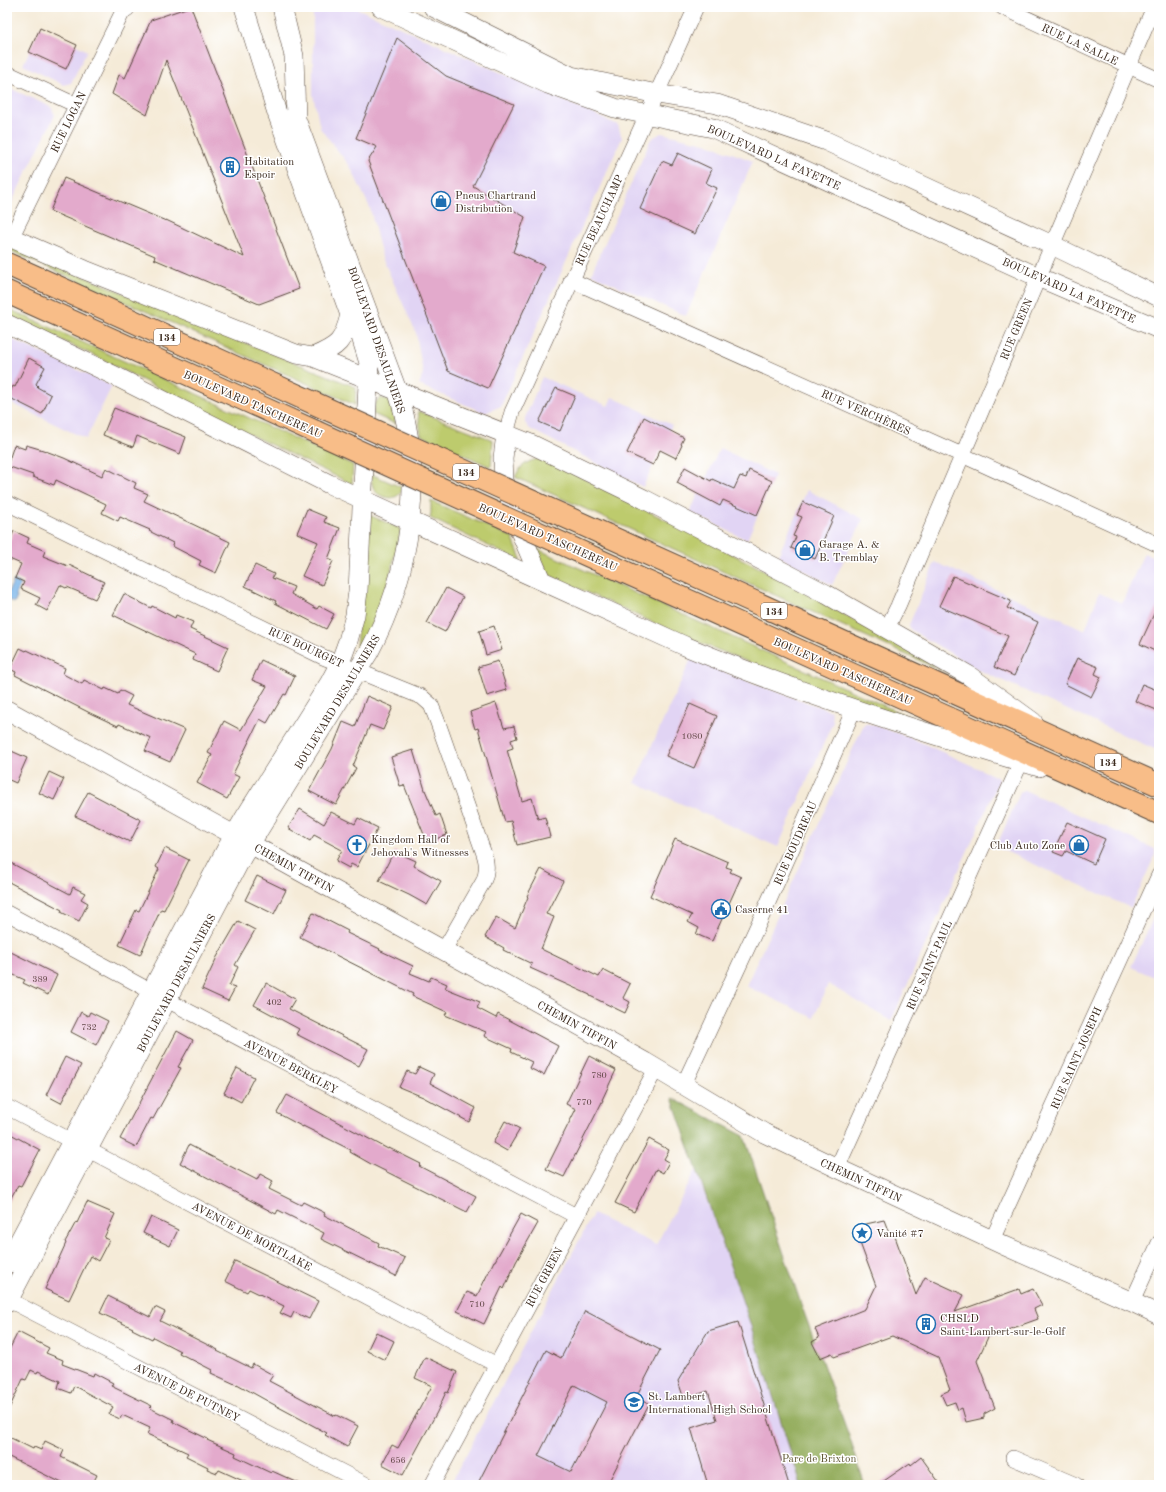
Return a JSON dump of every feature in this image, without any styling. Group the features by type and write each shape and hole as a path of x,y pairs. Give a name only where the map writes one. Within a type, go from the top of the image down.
{"highway":[{"name":"134","path":"7,264 1159,785"},
{"name":"BOULEVARD TASCHEREAU","path":"7,292 1159,813"}],"street":[{"name":"RUE LOGAN","path":"9,237 125,7"},
{"path":"238,7 249,25"},
{"name":"BOULEVARD DESAULNIERS","path":"8,1300 88,1150 160,996 242,840 340,663 352,627 357,601 363,499 368,363 359,330 350,314 277,113 244,7"},
{"name":"BOULEVARD LA FAYETTE","path":"381,7 548,84 615,108 713,128 1038,278 1159,329"},
{"path":"433,7 571,76 657,94 717,104 826,141 1052,245 1159,297"},
{"name":"RUE BEAUCHAMP","path":"506,434 512,412 696,7"},
{"name":"RUE LA SALLE","path":"1002,7 1159,80"},
{"name":"RUE GREEN","path":"887,628 1154,7"},
{"name":"BOULEVARD DESAULNIERS","path":"242,840 358,671 382,628 396,590 401,571 410,520 412,482 410,453 403,412 397,390 296,119 294,56 286,10"},
{"path":"7,73 76,105"},
{"path":"9,237 85,270 296,354 313,357 397,390 506,434 582,468 741,549 887,628 968,675 1057,740"},
{"name":"RUE VERCHÈRES","path":"571,280 1159,545"},
{"path":"313,357 330,349 340,341 346,332 350,314"},
{"name":"BOULEVARD TASCHEREAU","path":"7,324 113,375 329,484 706,655 854,709 928,734 1089,782"},
{"path":"506,434 503,458 504,480 519,529 541,580"},
{"name":"RUE BOURGET","path":"7,503 323,657 422,697 431,705 486,859 487,869 483,882 444,950"},
{"name":"RUE BOUDREAU","path":"683,1086 758,925 854,709"},
{"name":"CHEMIN TIFFIN","path":"7,710 444,950 656,1069 758,1130 992,1240 1159,1315"},
{"name":"RUE SAINT-PAUL","path":"837,1168 1021,762"},
{"name":"RUE SAINT-JOSEPH","path":"992,1240 1159,875"},
{"name":"AVENUE BERKLEY","path":"7,913 160,996 576,1216"},
{"name":"BOULEVARD DESAULNIERS","path":"7,1264 71,1141 160,996"},
{"name":"RUE GREEN","path":"432,1485 656,1069"},
{"name":"AVENUE DE MORTLAKE","path":"7,1107 497,1365"},
{"path":"1132,1302 1159,1243"},
{"name":"AVENUE DE PUTNEY","path":"8,1300 367,1485"},
{"path":"1013,1458 1076,1485"}],"shaded area":[{"path":"313,7 354,7 618,125 622,138 501,406 485,413 419,385 423,373 416,333 382,257 370,208 350,166 320,128 313,95"},
{"path":"40,28 87,51 71,83 64,85 23,65"},
{"path":"7,87 51,107 55,115 7,212"},
{"path":"661,133 705,143 753,161 686,316 591,274 651,139"},
{"path":"7,337 112,386 86,439 7,401"},
{"path":"542,377 608,406 612,397 672,425 643,487 530,429 525,423 525,418"},
{"path":"720,448 775,475 747,540 690,512"},
{"path":"807,490 863,519 832,585 778,556"},
{"path":"1144,553 1159,560 1159,751 981,671 911,630 909,625 935,562 1085,630 1099,593 1122,603"},
{"path":"691,659 752,683 831,711 833,722 778,847 635,783"},
{"path":"864,724 870,724 909,737 997,777 999,781 891,1021 828,984 814,1018 746,986"},
{"path":"1024,790 1155,849 1155,855 1131,908 996,847 1020,793"},
{"path":"1159,905 1159,979 1131,967"},
{"name":"St. Lambert International High School","path":"696,1170 749,1320 801,1485 450,1485 593,1214 656,1245"}],"green space":[{"path":"7,244 185,319 356,387 355,405 7,249"},
{"path":"7,308 353,465 352,484 91,354 7,315"},
{"path":"381,398 391,402 396,424 373,414 375,403"},
{"path":"418,411 493,440 491,467 421,435"},
{"path":"538,459 550,461 783,580 949,674 515,477 524,465 530,461"},
{"path":"371,474 403,488 401,492 393,498 381,496 373,488"},
{"path":"431,501 512,537 521,559 520,561 430,518"},
{"path":"369,515 401,529 383,604 360,649 356,647"},
{"path":"535,548 920,722 747,662 637,615 551,576 547,572"},
{"name":"Parc de Brixton","path":"672,1098 744,1136 865,1485 801,1485 749,1320"}],"water":[{"path":"14,580 21,584 15,595 17,597 14,603 7,599 7,594"}],"building":[{"name":"Habitation Espoir","path":"191,7 299,289 259,304 154,259 155,256 50,211 64,178 166,220 244,257 166,60 147,115 112,94 119,75 125,78 151,20"},
{"path":"40,28 77,45 66,69 29,52"},
{"name":"Pneus Chartrand Distribution","path":"397,38 446,76 514,104 473,186 525,217 513,252 544,266 488,388 448,371 368,161 377,147 356,138"},
{"path":"678,153 712,169 706,183 717,188 695,234 640,209 662,161 672,165"},
{"path":"29,358 45,367 36,384 38,386 37,387 51,395 42,414 8,397 13,386 15,387"},
{"path":"556,388 575,396 560,431 539,422"},
{"path":"114,408 186,437 180,454 137,436 133,447 103,435"},
{"path":"644,417 684,438 676,458 660,450 653,465 627,453"},
{"path":"14,445 25,449 26,445 43,450 102,476 106,468 136,483 134,488 148,494 144,501 230,542 216,573 199,565 201,561 172,546 173,543 149,531 150,530 120,517 118,521 102,513 106,504 56,480 54,485 33,477 33,475 7,466"},
{"path":"685,467 711,481 712,479 734,489 740,476 746,478 749,470 772,481 757,515 723,500 720,506 677,483"},
{"path":"803,502 834,516 815,559 791,548 796,537 793,536 802,517 797,515"},
{"path":"307,509 326,517 324,522 340,528 328,559 333,561 322,585 302,576 318,542 297,533"},
{"path":"14,531 29,538 27,543 45,551 43,556 68,566 69,565 104,582 95,599 60,585 47,611 36,605 40,598 21,589 24,582 15,578 21,564 7,558 7,546"},
{"path":"255,565 274,574 272,578 294,587 291,594 317,609 319,606 334,614 326,629 275,603 276,601 245,586"},
{"path":"953,576 1011,601 1007,608 1038,622 1014,676 994,667 1008,636 939,606"},
{"path":"446,588 463,597 445,632 427,623"},
{"path":"124,594 175,618 176,615 193,622 190,629 228,647 217,671 193,660 195,654 113,615"},
{"path":"1159,603 1159,653 1140,644"},
{"path":"494,626 502,650 486,655 479,631"},
{"path":"20,648 65,668 63,674 82,684 84,680 104,690 105,688 118,694 120,690 132,696 127,705 185,730 170,762 145,751 151,738 119,724 118,726 92,714 15,675 16,672 10,669"},
{"path":"1077,658 1098,667 1095,674 1101,677 1091,697 1065,684"},
{"path":"261,660 295,676 286,695 284,694 267,723 260,719 233,774 239,777 227,799 197,783 212,755 208,753 224,721 241,730 267,686 252,680"},
{"path":"498,661 507,690 487,696 478,667"},
{"path":"1142,684 1159,691 1159,711 1135,701"},
{"path":"367,696 393,707 383,730 370,725 353,766 356,768 336,805 309,791 332,749 343,722 355,727"},
{"path":"496,703 504,728 514,726 517,738 511,740 513,748 507,750 522,801 532,798 538,819 545,817 550,837 517,845 511,821 505,822 478,728 475,729 470,712"},
{"path":"690,704 717,716 694,768 666,756"},
{"path":"7,749 27,758 16,783 7,779"},
{"path":"413,750 425,790 436,816 440,814 447,835 427,842 404,785 400,786 391,757"},
{"path":"49,772 64,779 54,800 39,793"},
{"path":"88,792 141,820 130,842 75,816"},
{"path":"300,809 324,824 331,812 355,824 358,818 378,828 357,867 351,864 349,868 336,861 342,850 314,835 310,841 288,828"},
{"name":"Club Auto Zone","path":"1067,822 1105,839 1094,864 1066,851 1063,856 1053,852"},
{"path":"675,839 728,862 726,867 732,869 730,872 741,877 712,941 696,934 699,928 688,922 692,915 650,896"},
{"path":"165,848 189,860 164,910 161,909 140,955 119,945 136,910 139,911 159,869 156,867"},
{"path":"394,851 416,861 414,866 441,881 427,905 379,881"},
{"path":"7,861 70,894 73,887 85,893 81,899 88,903 79,921 61,912 62,910 7,881"},
{"path":"541,869 563,881 546,914 554,917 541,949 599,977 603,970 630,984 623,998 630,1002 625,1013 590,995 530,968 532,964 503,950 504,948 485,937 496,917 515,928 528,897 527,896"},
{"path":"257,876 286,890 274,914 245,900"},
{"path":"313,913 348,931 347,933 380,949 379,950 413,966 410,973 429,981 431,977 447,984 445,988 480,1002 477,1008 496,1018 498,1014 558,1046 544,1075 529,1068 532,1062 511,1052 512,1049 484,1036 486,1032 445,1015 447,1012 412,996 413,994 300,937"},
{"path":"238,921 255,930 235,965 238,967 229,986 235,988 228,1001 202,989 217,957"},
{"path":"7,950 57,975 48,995 23,983 25,980 7,972"},
{"path":"266,983 295,999 289,1009 368,1049 359,1066 296,1034 299,1029 254,1005"},
{"path":"81,1012 88,1016 90,1012 108,1021 96,1045 71,1032"},
{"path":"177,1031 193,1040 178,1067 181,1068 153,1119 151,1118 136,1147 120,1139"},
{"path":"589,1056 616,1070 603,1100 564,1177 546,1169 576,1109 566,1104"},
{"path":"65,1057 81,1065 61,1103 46,1095"},
{"path":"419,1067 434,1074 430,1083 476,1108 469,1122 423,1097 399,1087 407,1071 415,1074"},
{"path":"237,1068 254,1077 241,1102 224,1093"},
{"path":"287,1095 388,1149 389,1148 421,1164 419,1166 476,1196 467,1212 371,1164 350,1152 351,1150 277,1113"},
{"path":"505,1121 520,1129 507,1151 493,1143"},
{"path":"7,1132 40,1150 21,1186 18,1185 7,1205"},
{"path":"649,1139 669,1150 664,1159 669,1162 663,1173 656,1169 634,1212 615,1203"},
{"path":"189,1145 257,1180 260,1174 273,1181 269,1189 301,1205 303,1202 325,1213 324,1215 379,1243 378,1246 405,1258 396,1276 321,1239 324,1233 278,1210 276,1214 180,1163"},
{"path":"87,1202 115,1214 104,1238 109,1240 98,1261 90,1256 69,1300 45,1289 66,1243 65,1242 76,1222 77,1223"},
{"path":"521,1214 538,1223 516,1262 504,1289 502,1287 484,1324 457,1311 467,1292 477,1296 494,1261"},
{"path":"151,1217 178,1230 170,1246 143,1233"},
{"name":"CHSLD Saint-Lambert-sur-le-Golf","path":"884,1220 889,1233 893,1231 916,1295 925,1277 964,1295 955,1312 1019,1289 1021,1294 1033,1289 1042,1305 1034,1309 1038,1319 988,1337 977,1361 995,1408 984,1414 984,1418 966,1422 962,1408 958,1410 955,1402 946,1405 941,1394 950,1390 938,1357 892,1336 834,1357 832,1353 820,1358 812,1342 819,1338 815,1329 865,1309 876,1286 857,1235 867,1232 866,1224"},
{"path":"235,1261 318,1301 309,1319 294,1312 291,1318 280,1313 284,1306 249,1289 247,1292 225,1281"},
{"path":"108,1296 150,1317 155,1307 165,1312 160,1321 251,1368 253,1364 273,1375 269,1381 335,1416 336,1415 358,1426 347,1447 325,1435 327,1433 237,1384 211,1373 212,1370 179,1353 180,1351 100,1313"},
{"path":"585,1311 660,1350 636,1397 649,1404 607,1485 477,1485 546,1350 561,1358","holes":["574,1385 607,1402 571,1472 538,1456"]},
{"path":"738,1322 789,1485 708,1485 691,1428 717,1420 708,1391 684,1399 678,1381 708,1331"},
{"path":"18,1332 49,1348 46,1353 63,1360 62,1364 93,1376 94,1373 113,1383 111,1386 152,1406 150,1408 174,1420 173,1422 236,1453 235,1456 271,1473 272,1471 303,1485 252,1485 219,1470 217,1473 207,1469 208,1467 186,1456 188,1453 147,1434 150,1428 122,1415 120,1419 109,1414 113,1407 74,1386 71,1393 58,1388 60,1381 38,1371 37,1373 31,1370 26,1380 23,1379 7,1413 7,1354"},
{"path":"376,1332 394,1341 385,1360 367,1351"},
{"path":"425,1357 457,1372 448,1393 446,1392 437,1412 403,1475 382,1464 392,1445 398,1448 432,1386 415,1378"},
{"path":"7,1436 33,1449 34,1447 41,1450 45,1441 64,1450 61,1457 97,1475 92,1485 66,1485 7,1456"},
{"path":"921,1457 941,1485 878,1485 910,1463 911,1465"}],"place":[{"name":"Habitation Espoir","path":"230,167"},
{"name":"Pneus Chartrand Distribution","path":"441,201"},
{"name":"Garage A. & B. Tremblay","path":"805,550"},
{"name":"Kingdom Hall of Jehovah's Witnesses","path":"357,845"},
{"name":"Club Auto Zone","path":"1079,845"},
{"name":"Caserne 41","path":"721,909"},
{"name":"Vanité #7","path":"862,1233"},
{"name":"CHSLD Saint-Lambert-sur-le-Golf","path":"926,1324"},
{"name":"St. Lambert International High School","path":"634,1402"}]}
